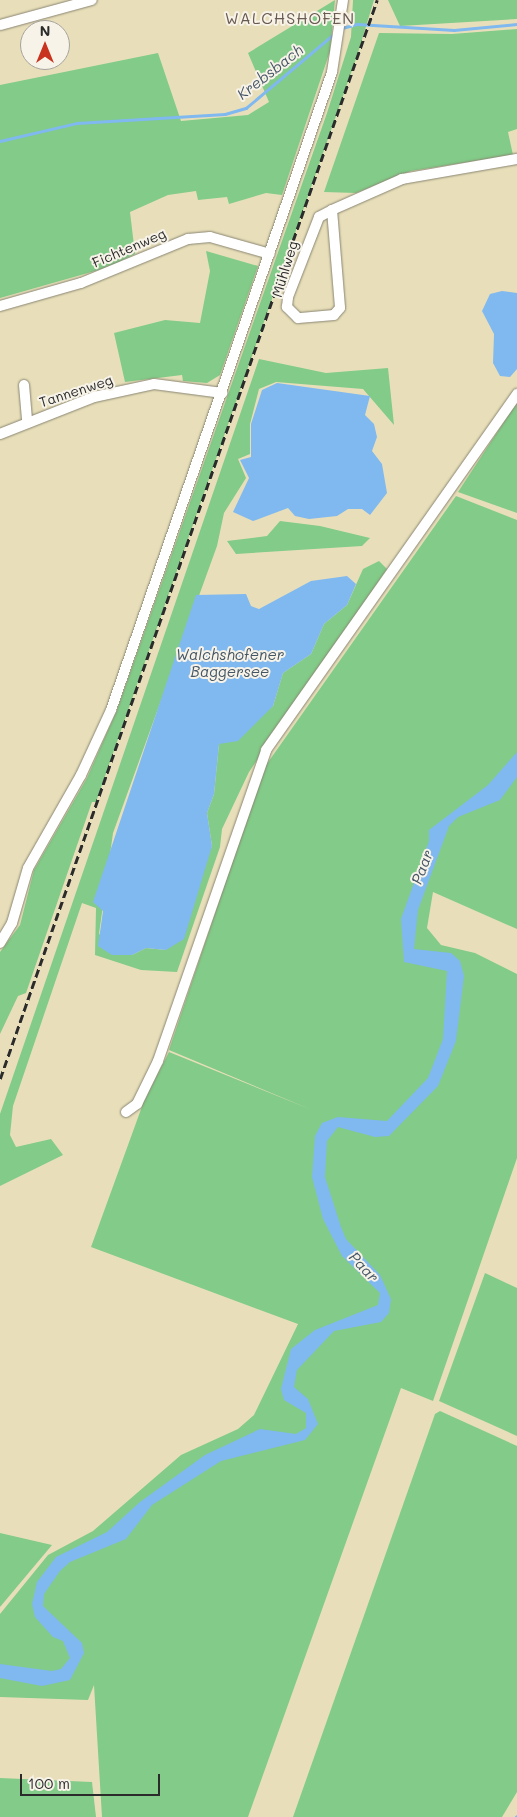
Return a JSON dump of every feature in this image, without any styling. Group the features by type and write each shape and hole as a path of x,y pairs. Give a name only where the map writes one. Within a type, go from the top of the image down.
{"street":[{"path":"0,25 92,0"},
{"path":"0,943 28,868 85,768 111,710 332,72 339,40 342,5"},
{"name":"Mühlweg","path":"332,210 340,308 334,315 298,318 287,307 288,297 313,224 332,210 413,176 517,159"},
{"name":"Fichtenweg","path":"0,306 80,283 194,238 270,254"},
{"name":"Tannenweg","path":"0,434 94,397 154,384 222,393"},
{"name":"Tannenweg","path":"24,385 27,423"},
{"path":"126,1112 137,1104 158,1061 266,750 517,394"}],"green space":[{"path":"335,0 330,51 282,195 266,193 229,204 227,197 198,200 196,191 168,195 130,212 135,254 109,267 0,298 0,85 158,53 181,121 248,115 269,102 248,53"},
{"path":"353,0 374,0 357,56 96,802 92,802 26,993 18,996 0,1034 0,952 20,925 34,870 87,778 117,710 327,113 351,37"},
{"path":"388,0 517,0 517,19 400,26"},
{"path":"517,29 517,129 508,132 513,155 411,171 356,193 324,192 379,33 452,34"},
{"path":"206,251 258,266 220,375 207,383 183,381 182,375 125,382 114,333 165,320 200,323 210,271"},
{"path":"259,359 326,373 388,368 394,425 363,389 276,382 259,389 250,424 250,454 238,459 246,478 224,513 217,546 113,833 99,934 132,955 146,948 166,950 212,846 207,813 214,794 219,744 273,706 283,673 311,654 324,624 347,605 363,569 379,561 387,569 249,772 222,829 220,847 177,972 141,970 95,955 96,908 82,903 13,1106 10,1135 16,1147 51,1139 63,1155 0,1186 0,1114"},
{"path":"517,402 517,513 458,492"},
{"path":"456,496 517,520 517,929 433,892 427,928 441,945 475,953 517,974 517,1158 433,1401 401,1388 248,1817 102,1817 94,1685 88,1700 0,1697 0,1614 48,1555 93,1531 181,1455 238,1429 254,1415 298,1324 91,1247 144,1101 169,1052 312,1110 169,1050 264,768"},
{"path":"280,521 320,526 370,538 362,546 236,554 227,541 267,536"},
{"path":"485,1273 517,1288 517,1436 439,1401"},
{"path":"440,1411 517,1446 517,1792 502,1817 293,1817 435,1414"},
{"path":"0,1533 52,1545 0,1607"},
{"path":"0,1778 92,1782 96,1817 0,1817"}],"water":[{"path":"502,291 517,293 517,369 510,377 500,376 493,363 494,334 482,311 490,294"},
{"path":"277,383 370,396 365,415 374,424 377,437 372,451 382,464 387,493 370,515 362,509 348,509 337,516 309,519 295,516 288,508 253,521 233,512 249,478 240,460 251,457 251,424 262,390"},
{"name":"Walchshofener Baggersee","path":"347,576 356,584 347,605 324,624 311,654 283,673 273,706 238,741 219,744 214,794 207,813 212,846 184,939 166,950 146,948 132,955 112,955 98,946 103,911 93,902 196,595 246,594 251,606 259,609 311,581"},
{"name":"Paar","path":"517,752 517,777 500,800 458,817 449,826 418,910 414,949 451,953 460,961 464,976 456,1041 438,1086 389,1136 375,1137 338,1127 327,1141 325,1177 341,1227 346,1239 380,1275 391,1299 389,1313 381,1322 334,1331 297,1370 294,1387 308,1399 318,1424 305,1440 221,1461 152,1505 126,1539 70,1562 60,1571 44,1594 43,1606 82,1643 84,1653 70,1680 42,1686 0,1678 0,1664 52,1671 61,1669 70,1658 63,1641 53,1637 35,1617 32,1604 37,1582 56,1557 107,1532 140,1502 205,1455 260,1429 296,1434 306,1428 306,1413 284,1400 281,1389 291,1349 315,1330 378,1305 380,1293 342,1256 323,1219 312,1177 315,1136 322,1123 338,1117 387,1121 428,1078 443,1039 447,971 404,962 401,919 429,841 429,830 488,785"}],"waterway":[{"name":"Krebsbach","path":"342,28 357,24 454,30 517,24"},
{"name":"Krebsbach","path":"0,141 77,123 225,114 246,108 335,33"}],"railway":[{"path":"0,1079 377,0"}],"district":[{"name":"WALCHSHOFEN","path":"290,18"}]}
